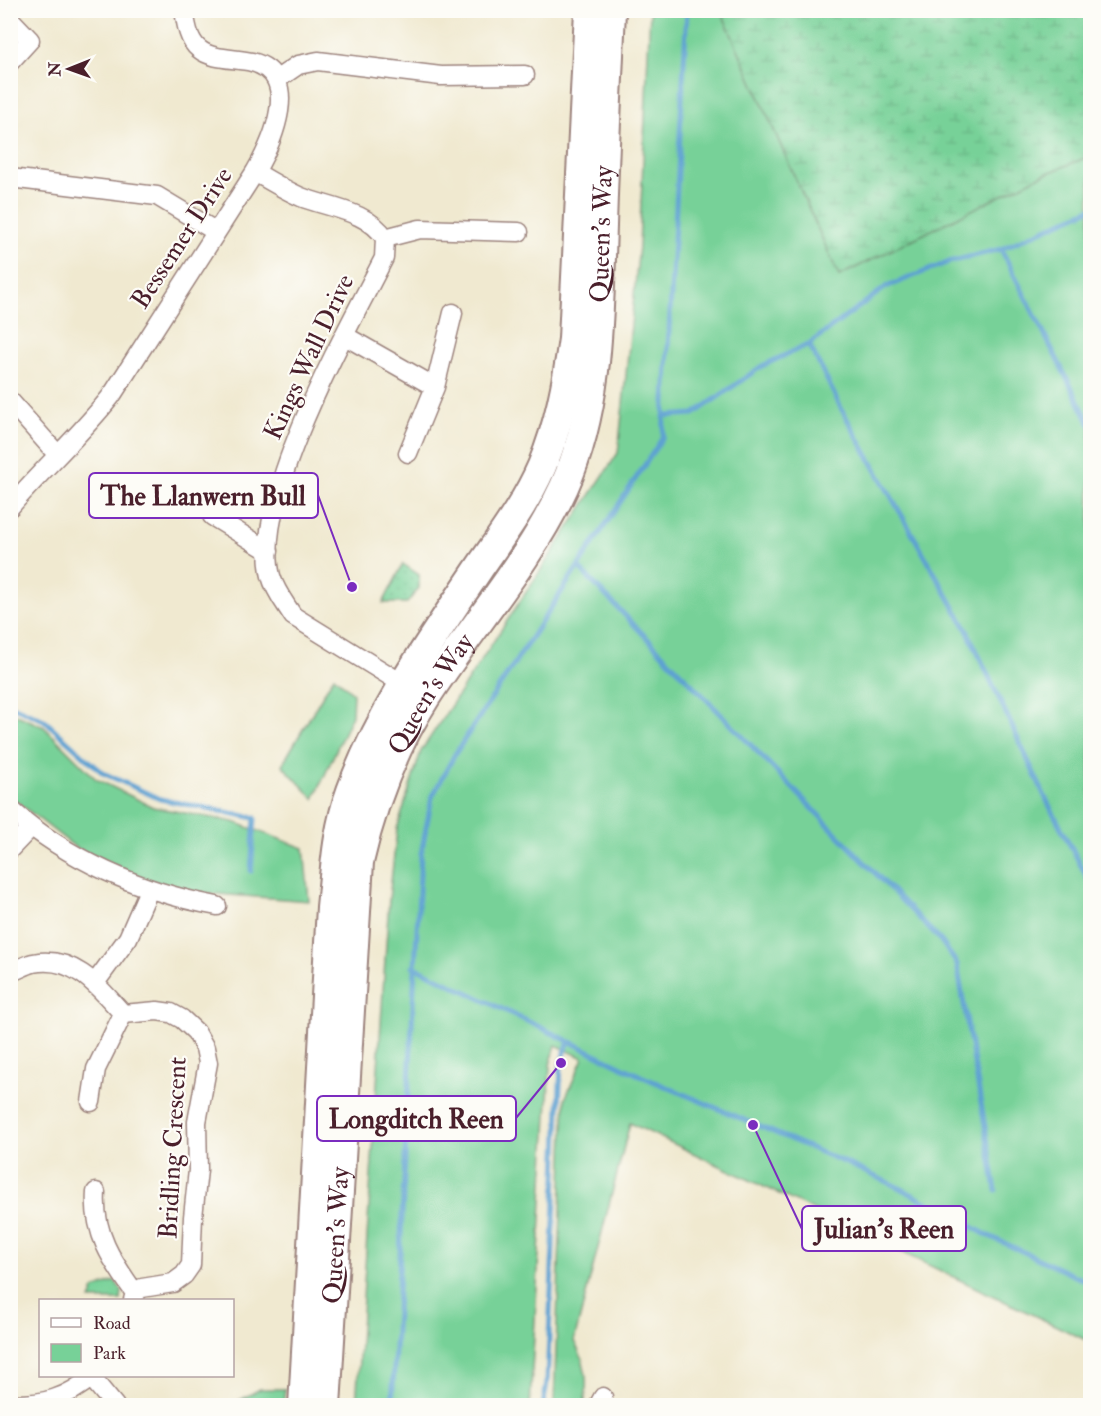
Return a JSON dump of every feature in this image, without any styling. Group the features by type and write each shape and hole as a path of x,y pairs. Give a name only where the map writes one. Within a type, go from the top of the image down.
{"main road":[{"name":"Queen's Way","path":"326,1406 359,862 367,825 414,691 542,467 566,391 573,339 589,10"},
{"name":"Queen's Way","path":"303,1406 331,907 338,836 351,792 385,716 414,691 545,527 578,449 587,411 599,303 611,10"}],"street":[{"path":"184,10 191,38 199,49 212,55 259,64 268,68 276,80 298,65 318,61 429,75 525,75"},
{"path":"10,19 30,40 10,62"},
{"name":"Bessemer Drive","path":"10,507 57,454 89,425 112,395 215,231 255,172 274,134 280,99 276,80"},
{"path":"255,172 302,197 357,216 374,226 385,238 420,229 519,232"},
{"path":"10,178 157,196 215,231"},
{"name":"Kings Wall Drive","path":"385,238 384,258 318,390 284,471 276,497 269,551 271,576 280,597 293,616 414,691"},
{"path":"408,453 435,387 453,313"},
{"path":"345,336 435,387"},
{"path":"10,401 57,454"},
{"path":"212,516 269,551"},
{"path":"10,809 31,827 99,868 149,890 217,906"},
{"path":"10,849 31,827"},
{"path":"95,983 128,938 149,890"},
{"path":"10,972 31,963 50,962 75,969 95,983 123,1014 96,1069 91,1102"},
{"name":"Bridling Crescent","path":"123,1014 164,1012 182,1019 196,1032 205,1048 208,1063 196,1122 198,1170 191,1265 184,1275 173,1283 142,1288 134,1297"},
{"path":"96,1192 94,1210 103,1244 134,1297"},
{"path":"10,1404 45,1403 61,1398 91,1377"},
{"path":"93,1377 115,1406"}],"green space":[{"path":"650,11 721,11 839,276 1040,176 1090,156 1090,1342 630,1123 574,1341 585,1372 584,1405 554,1405 565,1099 583,1058 556,1045 550,1065 530,1405 356,1406 389,899 397,829 421,751 618,453 639,246"},
{"path":"721,11 1090,11 1090,156 1040,176 839,276"},
{"path":"403,564 419,575 419,588 407,603 383,603"},
{"path":"334,676 353,693 352,715 314,799 282,765"},
{"path":"10,712 44,727 96,779 153,807 234,822 304,848 309,901 204,893 162,887 75,847 11,797"},
{"path":"115,1281 122,1291 121,1299 90,1299 94,1289"},
{"path":"260,1389 285,1389 283,1405 231,1405"}],"waterway":[{"path":"392,1406 421,854 432,797 455,754 663,437 687,10"},
{"path":"664,416 694,414 762,366 809,344 886,287 949,262 1001,249 1090,209"},
{"path":"1001,249 1090,424"},
{"path":"809,344 842,410 967,630 1047,801 1090,883"},
{"path":"578,567 941,941 957,964 996,1190"},
{"path":"10,705 44,720 103,773 160,799 255,818 251,871"},
{"path":"413,966 641,1076 902,1189 987,1235 1090,1283"},
{"path":"543,1406 547,1382 561,1063 569,1041"}],"place":[{"name":"The Llanwern Bull","path":"352,587"},
{"name":"Longditch Reen","path":"561,1063"},
{"name":"Julian's Reen","path":"753,1125"}]}
